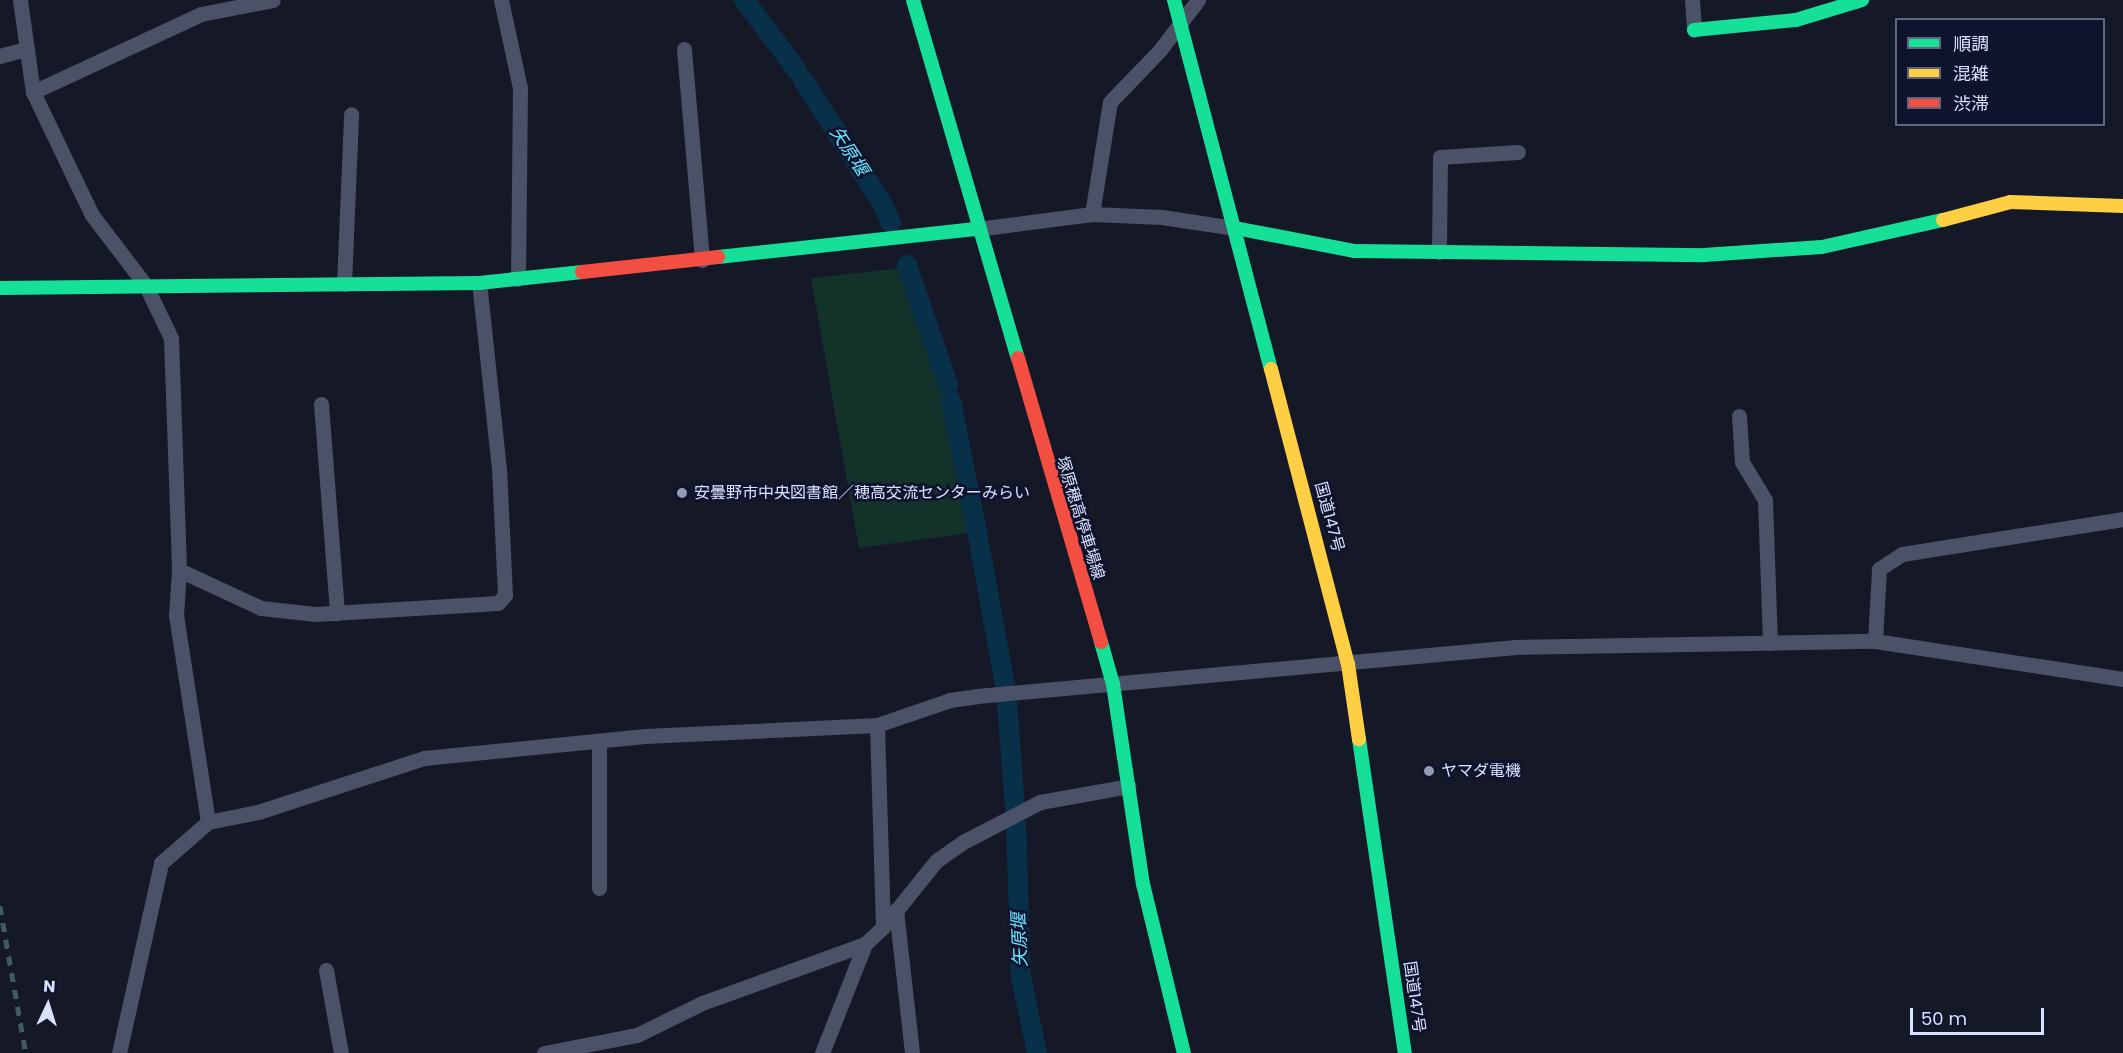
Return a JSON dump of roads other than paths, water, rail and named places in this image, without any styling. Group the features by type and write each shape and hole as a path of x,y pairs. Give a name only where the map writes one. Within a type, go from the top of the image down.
{"main road":[{"name":"塚原穂高停車場線","path":"913,0 977,229 1113,684 1143,884 1184,1053"},
{"name":"国道147号","path":"1174,0 1348,664 1404,1053"},
{"path":"1694,30 1796,20 1862,0"},
{"path":"1235,228 1355,251 1704,255 1822,247 2010,202 2123,206"},
{"path":"0,288 479,283 977,229"}],"street":[{"path":"20,0 33,92 92,215 146,286 171,338 179,570 176,615 208,822"},
{"path":"33,92 201,14 273,0"},
{"path":"501,0 519,88 518,279"},
{"path":"1092,214 1110,102 1198,0"},
{"path":"1692,0 1694,30"},
{"path":"0,56 27,49"},
{"path":"684,49 702,260"},
{"path":"344,284 351,114"},
{"path":"1439,252 1440,158 1518,152"},
{"path":"977,229 1092,214 1162,217 1235,228"},
{"path":"179,570 261,608 337,613 498,603 505,595 499,469 479,283"},
{"path":"321,404 337,613"},
{"path":"1739,416 1742,462 1765,500 1770,643"},
{"path":"1875,640 1879,569 1902,554 2123,519"},
{"path":"119,1053 161,863 208,822 258,812 424,758 599,741 877,725 950,700 1516,647 1875,640 2123,679"},
{"path":"877,725 883,927"},
{"path":"599,741 599,888"},
{"path":"546,1053 637,1035 702,1002 865,944 883,927 936,861 965,841 1040,802 1129,786"},
{"path":"896,910 912,1053"},
{"path":"822,1053 865,944"},
{"path":"326,970 341,1053"}],"waterway":[{"name":"矢原堰","path":"744,0 797,70"},
{"name":"矢原堰","path":"803,80 882,203 891,223"},
{"name":"矢原堰","path":"907,265 948,385"},
{"name":"矢原堰","path":"951,400 978,538"},
{"name":"矢原堰","path":"980,548 1005,686"},
{"name":"矢原堰","path":"1007,703 1015,807"},
{"name":"矢原堰","path":"1016,825 1021,977 1037,1053"}],"railway":[{"path":"0,906 26,1053"}],"place":[{"name":"安曇野市中央図書館／穂高交流センターみらい","path":"682,493"},
{"name":"ヤマダ電機","path":"1429,771"}]}
